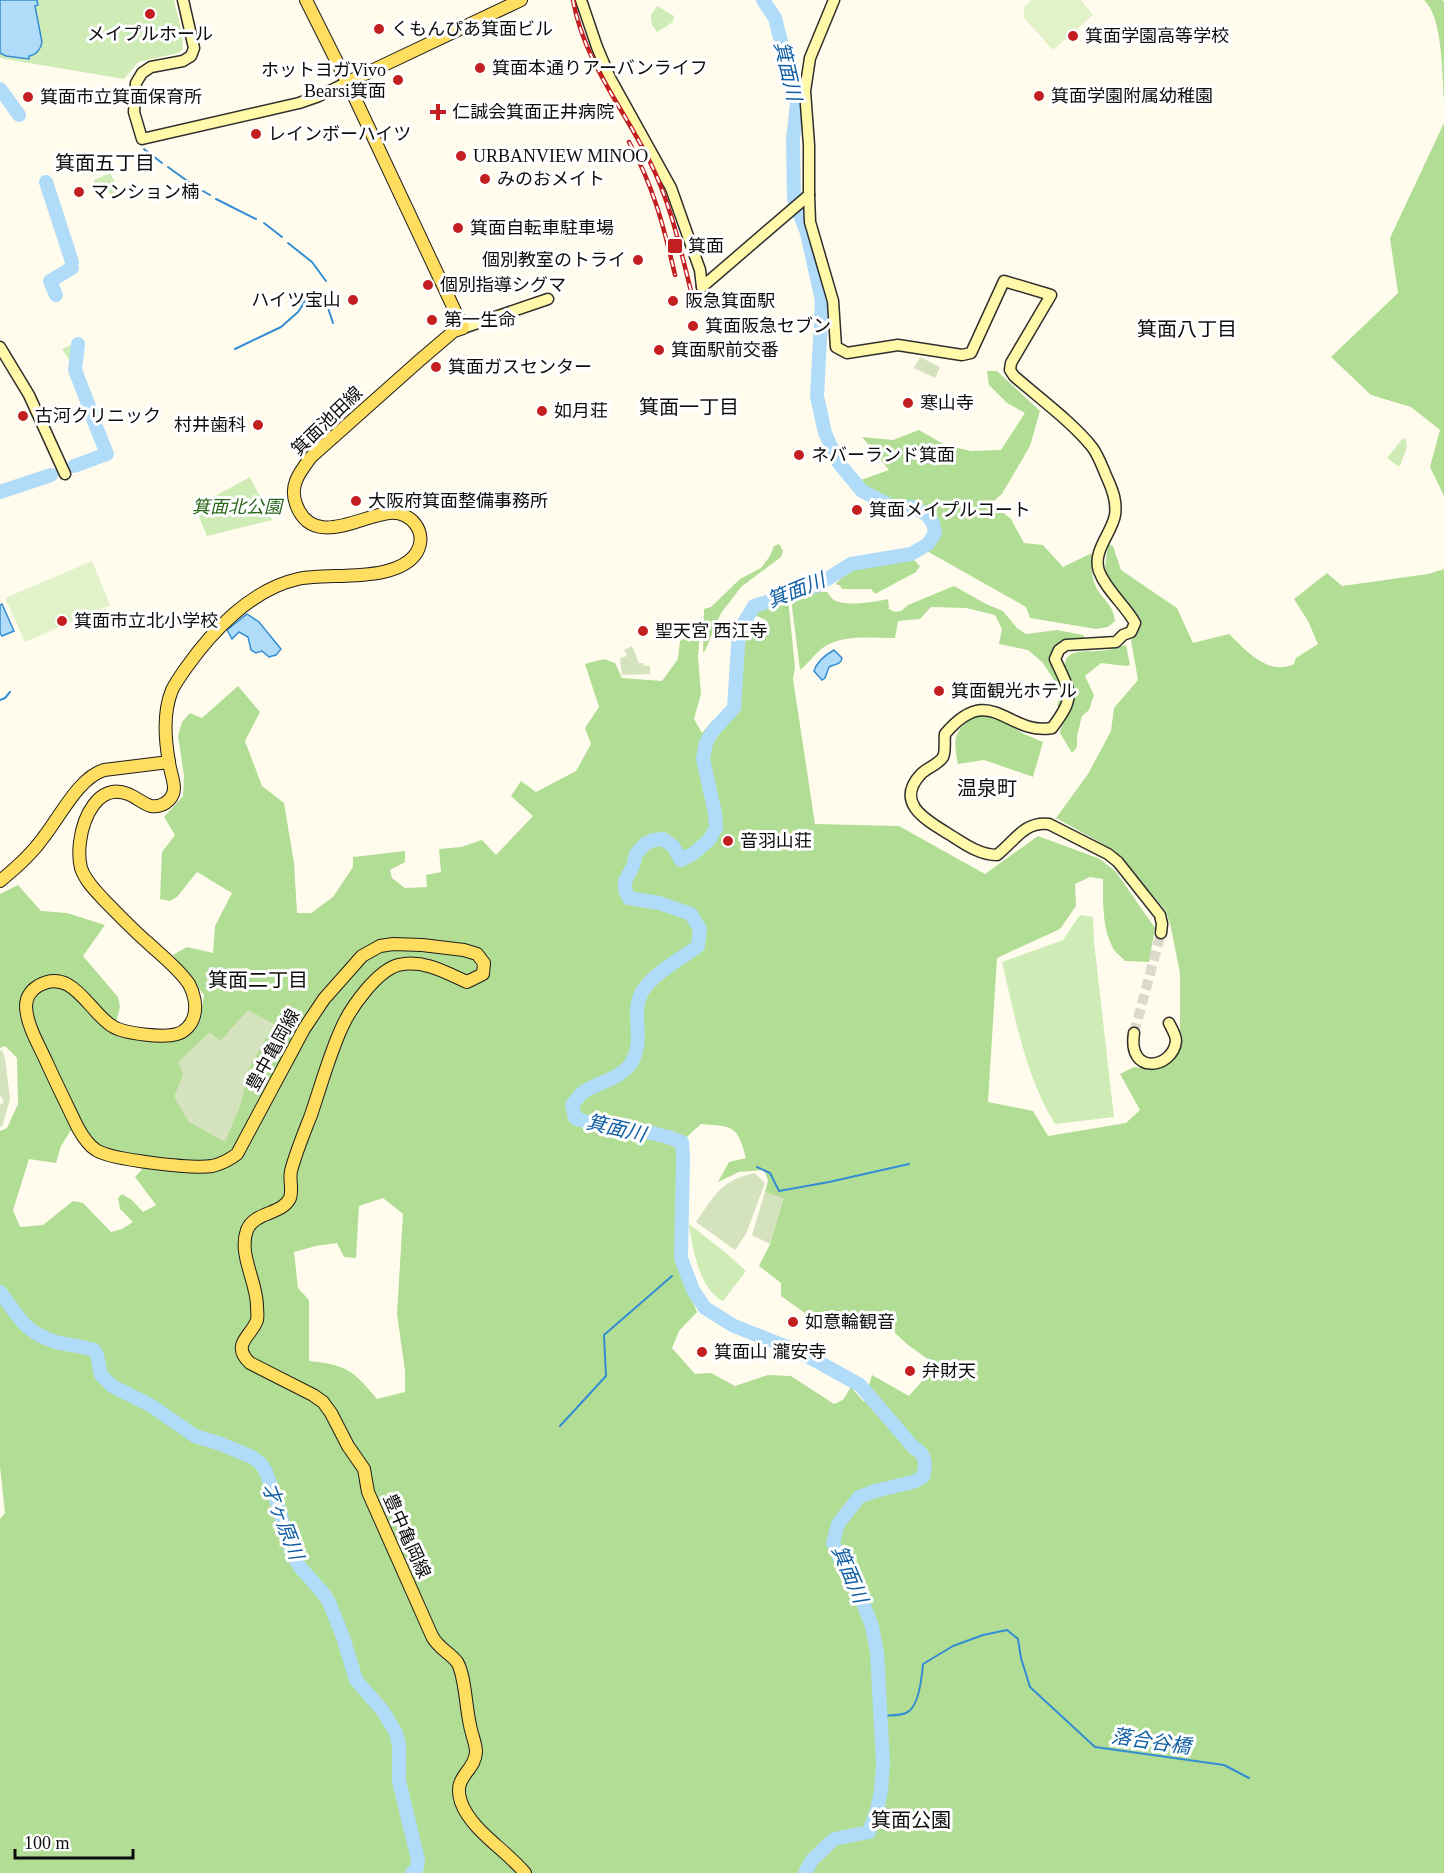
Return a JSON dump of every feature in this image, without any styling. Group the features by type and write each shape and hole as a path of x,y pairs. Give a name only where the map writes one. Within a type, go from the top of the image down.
{"main road":[{"path":"306,0 463,328"},
{"path":"346,83 521,0"},
{"name":"箕面池田線","path":"169,762 166,720 171,692 200,648 219,626 253,600 295,579 385,572 410,560 415,554 421,537 416,524 410,518 402,514 389,513 343,527 321,527 304,518 297,509 293,492 297,476 311,457 454,331 463,328"},
{"path":"0,880 19,866 42,840 85,781 96,772 169,762"},
{"name":"豊中亀岡線","path":"169,762 174,789 172,798 163,805 149,806 126,793 115,791 104,794 97,800 84,821 79,857 81,871 91,886 178,971 191,987 195,1003 194,1018 182,1033 173,1035 119,1030 106,1022 73,987 54,981 42,983 30,991 26,1001 27,1015 34,1035 78,1128 86,1141 97,1151 118,1157 196,1167 212,1166 228,1161 237,1154 246,1140 304,1029 324,999 362,956 380,946 422,945 464,950 477,954 484,963 483,974 467,982 438,968 415,964 396,966 381,975 358,1002 343,1025 291,1171 291,1195 288,1202 256,1219 247,1230 244,1241 257,1302 257,1320 243,1341 242,1347 244,1356 250,1363 323,1402 332,1413 350,1448 363,1466 368,1492 432,1636 437,1645 454,1659 461,1671 476,1752 460,1782 459,1794 462,1805 473,1822 525,1873"}],"street":[{"path":"183,0 194,48 191,56 183,61 151,67 142,73 136,83 134,112 142,139 299,103 346,83"},
{"path":"581,0 610,78 670,188 700,270 702,287 806,198"},
{"path":"834,0 810,58 805,91 809,145 806,198 810,222 833,301 836,348 847,353 898,345 962,355 971,353 1004,281 1051,296 1011,363 1010,370 1094,448 1115,495 1115,515 1099,552 1097,564 1106,584 1130,613 1135,623 1131,632 1123,635 1116,642 1066,645 1059,650 1055,659 1070,691 1067,706 1052,728 1041,730 1027,727 991,710 978,710 953,724 945,734 945,754 923,772 914,783 911,794 912,804 917,812 942,830 973,849 989,855 997,855 1028,826 1038,823 1049,824 1108,854 1118,862 1160,915 1161,933"},
{"path":"463,328 548,299"},
{"path":"0,347 29,395 65,474"},
{"path":"1134,1033 1132,1045 1135,1054 1149,1064 1159,1063 1167,1058 1176,1043 1175,1034 1169,1023"}],"green space":[{"path":"0,0 174,0 183,49 178,53 138,62 124,79 5,59 0,57"},
{"path":"1032,0 1081,0 1093,15 1053,50 1024,18 1024,7"},
{"path":"1424,0 1444,2 1444,100 1438,33 1435,19"},
{"path":"657,6 674,16 673,22 657,32 652,25 651,15"},
{"path":"1444,123 1444,496 1430,467 1440,430 1411,407 1371,395 1331,357 1398,293 1390,238"},
{"path":"110,173 121,193 111,197 108,189 98,193 94,180"},
{"path":"77,342 75,356 69,360 62,349"},
{"path":"920,357 940,367 935,378 914,368"},
{"path":"987,371 997,371 1040,411 1030,446 1002,494 991,503 1011,519 1024,543 1043,545 1063,567 1092,553 1094,583 1114,615 1115,621 1108,627 1096,629 1030,618 1026,607 925,550 938,533 933,519 927,512 914,505 895,504 885,500 858,481 889,470 862,437 893,440 919,430 945,445 971,451 1001,450 1025,413 1007,403 989,385"},
{"path":"351,395 353,409 344,416 337,402"},
{"path":"1403,438 1406,440 1407,447 1400,466 1398,466 1387,458"},
{"name":"箕面北公園","path":"250,477 272,520 207,536 195,507"},
{"path":"779,544 783,551 781,557 742,586 721,613 703,652 704,609 711,607 740,579 761,568 774,546"},
{"path":"1108,544 1113,546 1121,570 1177,608 1193,643 1229,634 1258,660 1275,667 1294,664 1296,658 1318,644 1308,621 1294,599 1327,573 1342,586 1428,574 1444,569 1444,1873 0,1873 0,1519 5,1513 0,1467 0,1131 7,1128 18,1104 17,1058 5,1046 0,1048 0,894 18,885 41,911 67,913 105,925 83,956 118,997 120,1007 116,1023 180,1039 200,1022 204,995 173,955 187,947 213,953 215,926 232,893 197,872 177,897 170,901 160,899 162,852 175,835 164,817 183,796 184,776 178,736 182,722 190,713 202,718 238,686 260,712 245,741 262,786 284,803 294,863 297,913 311,913 333,897 353,867 353,857 405,851 405,862 390,870 392,878 405,888 427,887 426,875 441,872 439,849 461,847 482,840 496,855 533,816 511,796 521,781 536,792 576,771 591,744 585,728 599,707 585,664 604,659 615,663 622,678 662,681 678,659 680,641 697,631 700,633 698,657 701,694 694,719 702,733 713,720 716,731 720,730 738,709 741,631 754,632 764,626 766,620 752,614 756,607 788,598 795,668 793,679 815,824 899,826 985,874 1038,836 1100,859 1116,872 1155,928 1149,962 1125,961 1113,948 1106,930 1103,879 1090,877 1075,884 1076,906 1060,929 997,958 988,1102 1033,1111 1048,1136 1126,1123 1140,1110 1120,1074 1134,1067 1151,1070 1169,1060 1180,1043 1180,973 1166,911 1114,850 1056,818 1088,774 1111,731 1114,708 1138,680 1131,640 1140,622 1134,610 1112,584 1105,567","holes":["701,1124 727,1127 736,1133 746,1158 729,1162 718,1182 739,1172 764,1170 768,1180 765,1192 783,1199 770,1244 759,1266 781,1283 781,1296 812,1318 835,1313 860,1325 874,1318 886,1316 895,1322 895,1333 936,1365 909,1396 872,1375 864,1402 851,1387 843,1400 834,1404 791,1376 768,1375 735,1386 711,1373 695,1374 672,1348 679,1331 697,1312 675,1261 679,1144","71,1130 81,1142 146,1165 135,1177 156,1205 143,1212 132,1200 122,1194 118,1198 120,1209 133,1222 122,1229 111,1232 83,1203 73,1201 43,1225 20,1227 13,1210 29,1159 56,1163 61,1146","383,1198 403,1214 397,1314 405,1371 405,1392 377,1399 362,1381 341,1367 309,1361 309,1300 298,1288 294,1252 337,1243 344,1257 356,1258 359,1206"]},
{"path":"911,557 920,566 916,572 875,594 871,589 842,589 836,583 853,568"},
{"path":"92,561 110,605 25,642 5,598"},
{"path":"954,586 1003,611 1017,628 1026,634 1057,630 1083,635 1085,638 1067,641 1055,651 1067,692 1062,709 1057,706 1060,696 1056,683 1043,663 1028,650 999,644 1002,629 995,615 966,608 931,607 920,619 898,621 895,638 849,638 831,643 821,649 800,670 791,599 811,592 827,592 834,600 853,604 888,599 889,609 895,612"},
{"path":"1126,645 1130,665 1101,663 1085,676 1094,695 1089,710 1082,716 1077,747 1072,753 1060,733 1073,699 1065,671 1068,657 1077,652 1105,650"},
{"path":"632,646 639,663 650,666 650,674 622,675 620,658 627,656 624,650"},
{"path":"980,714 996,717 1024,734 1043,742 1033,777 984,760 958,764 955,746 957,734 965,724"},
{"path":"1080,915 1093,917 1114,1117 1055,1124 1028,1066 1002,962 1063,940"},
{"path":"248,1010 274,1024 248,1070 241,1104 225,1142 189,1122 174,1097 183,1074 178,1062 210,1032 220,1041"},
{"path":"2,1050 10,1099 2,1127 0,1126 0,1105 4,1102 0,1095 0,1051"},
{"path":"755,1173 765,1183 746,1234 735,1250 696,1222 714,1196 726,1184"},
{"path":"765,1192 783,1198 770,1244 752,1235"},
{"path":"689,1224 746,1271 723,1301 708,1288 698,1267"}],"water":[{"path":"0,0 37,0 38,5 35,6 42,42 39,49 29,56 29,59 0,53"},
{"path":"2,604 14,631 2,636 0,633 0,605"},
{"path":"247,614 259,622 281,649 276,655 269,657 262,651 256,653 251,650 248,637 239,632 232,639 227,630"},
{"path":"834,650 842,658 839,663 829,667 822,680 814,671 815,667"}],"waterway":[{"name":"箕面川","path":"763,0 775,18 797,104 793,139 794,199 807,233 822,301 817,396 825,433 838,462 862,491 893,507 913,507 927,515 933,523 935,533 928,544 911,554 851,564 816,586 754,606 739,631 734,708 712,732 706,743 703,759 716,828 709,840 694,853 681,860 673,846 663,839 645,844 636,854 625,881 625,890 629,898 659,903 691,914 700,929 698,946 651,980 645,987 638,1002 637,1048 629,1066 618,1075 581,1094 572,1105 575,1118 600,1125 668,1137 682,1142 681,1258 693,1290 705,1308 734,1326 800,1352 860,1385 923,1457 925,1469 923,1477 859,1497 838,1524 833,1543 843,1566 857,1588 872,1626 877,1652 883,1763 881,1791 869,1832 834,1839 812,1860 805,1873"},
{"name":"才ヶ原川","path":"0,89 19,115"},
{"path":"144,149 162,163"},
{"path":"168,167 197,188"},
{"name":"才ヶ原川","path":"46,182 72,262"},
{"path":"203,191 210,195"},
{"path":"216,199 256,219"},
{"path":"264,223 282,237"},
{"path":"288,243 312,262 326,281"},
{"name":"才ヶ原川","path":"56,295 50,281 72,268"},
{"path":"235,349 281,327 298,312 306,300 324,296 333,323"},
{"name":"才ヶ原川","path":"78,344 75,370 92,414"},
{"name":"才ヶ原川","path":"74,466 107,454 93,419"},
{"name":"才ヶ原川","path":"0,492 51,475"},
{"path":"0,700 10,692"},
{"path":"757,1167 770,1173 779,1191 909,1164"},
{"path":"560,1426 606,1376 604,1335 672,1276"},
{"name":"才ヶ原川","path":"0,1292 23,1323 36,1333 56,1342 94,1350 101,1375 112,1386 150,1405 195,1436 252,1457 265,1470 292,1554 329,1602 356,1680 383,1711 396,1733 399,1745 399,1781 418,1860 417,1868 412,1873"},
{"name":"落合谷橋","path":"881,1716 900,1715 910,1710 919,1691 923,1664 953,1646 983,1635 1007,1630 1018,1639 1030,1687 1095,1747 1224,1765 1249,1778"}],"tunnel":[{"path":"1134,1033 1161,933"}],"railway":[{"path":"573,0 578,22 595,63 657,176 675,228 693,299"},
{"path":"629,142 645,174 657,207 675,275"}],"place":[{"name":"メイプルホール","path":"150,14"},
{"name":"くもんぴあ箕面ビル","path":"379,29"},
{"name":"箕面学園高等学校","path":"1073,36"},
{"name":"箕面本通りアーバンライフ","path":"480,68"},
{"name":"ホットヨガVivo Bearsi箕面","path":"398,80"},
{"name":"箕面学園附属幼稚園","path":"1039,96"},
{"name":"箕面市立箕面保育所","path":"28,97"},
{"name":"仁誠会箕面正井病院","path":"438,112"},
{"name":"レインボーハイツ","path":"256,134"},
{"name":"URBANVIEW MINOO","path":"461,156"},
{"name":"みのおメイト","path":"485,179"},
{"name":"マンション楠","path":"79,192"},
{"name":"箕面自転車駐車場","path":"458,228"},
{"name":"箕面","path":"675,246"},
{"name":"個別教室のトライ","path":"638,260"},
{"name":"個別指導シグマ","path":"428,285"},
{"name":"ハイツ宝山","path":"353,300"},
{"name":"阪急箕面駅","path":"673,301"},
{"name":"第一生命","path":"432,320"},
{"name":"箕面阪急セブン","path":"693,326"},
{"name":"箕面駅前交番","path":"659,350"},
{"name":"箕面ガスセンター","path":"436,367"},
{"name":"寒山寺","path":"908,403"},
{"name":"如月荘","path":"542,411"},
{"name":"古河クリニック","path":"23,416"},
{"name":"村井歯科","path":"258,425"},
{"name":"ネバーランド箕面","path":"799,455"},
{"name":"大阪府箕面整備事務所","path":"356,501"},
{"name":"箕面メイプルコート","path":"857,510"},
{"name":"箕面市立北小学校","path":"62,621"},
{"name":"聖天宮 西江寺","path":"643,631"},
{"name":"箕面観光ホテル","path":"939,691"},
{"name":"音羽山荘","path":"728,841"},
{"name":"如意輪観音","path":"793,1322"},
{"name":"箕面山 瀧安寺","path":"702,1352"},
{"name":"弁財天","path":"910,1371"}],"district":[{"name":"箕面五丁目","path":"105,163"},
{"name":"箕面八丁目","path":"1187,329"},
{"name":"箕面一丁目","path":"689,407"},
{"name":"温泉町","path":"987,788"},
{"name":"箕面二丁目","path":"258,980"},
{"name":"箕面公園","path":"911,1820"}]}
